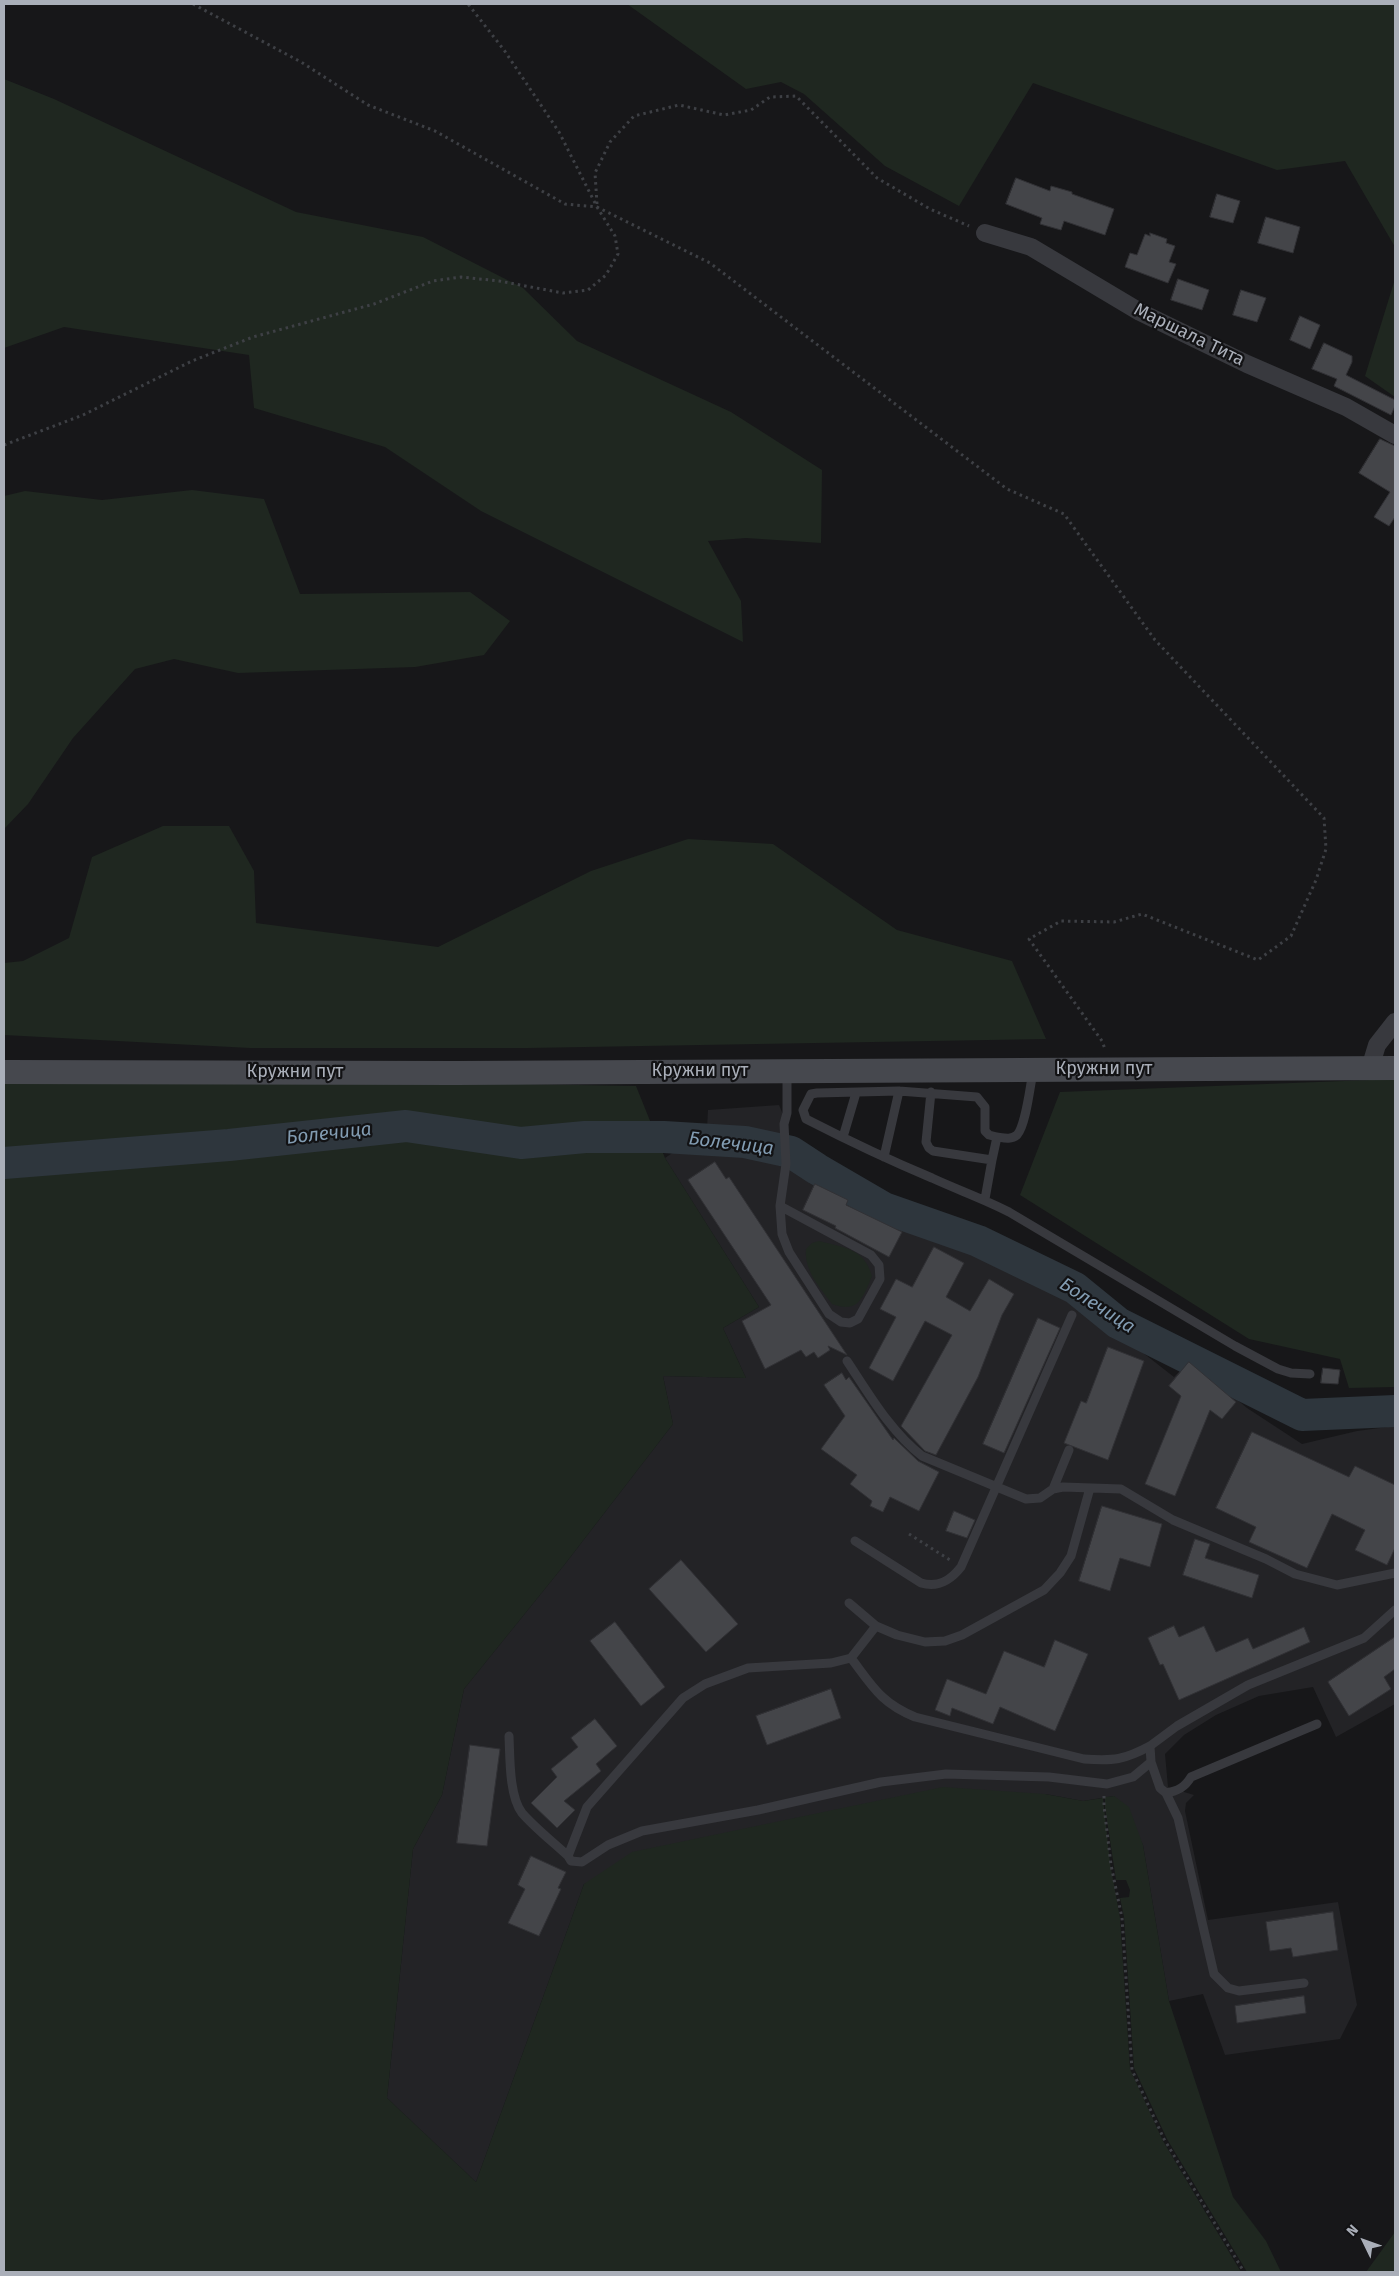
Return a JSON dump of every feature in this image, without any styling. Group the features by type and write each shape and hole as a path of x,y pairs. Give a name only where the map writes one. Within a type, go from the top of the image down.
{"main road":[{"name":"Кружни пут","path":"4,1072 455,1074 787,1070 1395,1068"}],"street":[{"name":"Маршала Тита","path":"985,234 1031,247 1140,312 1246,364 1346,407 1395,435"},
{"path":"1370,1068 1377,1045 1395,1022"}],"lane":[{"path":"780,1206 871,1255 879,1265 880,1279 858,1319 850,1323 841,1322 829,1314 789,1252 782,1234 780,1206 786,1164 784,1124 787,1113 787,1070"},
{"path":"1033,1070 1022,1126 1017,1135 1010,1138 989,1135 986,1131 986,1106 977,1097 899,1091 811,1094 803,1110 806,1119 843,1138 984,1199 1036,1227 1112,1274 1278,1369 1290,1373 1310,1374"},
{"path":"884,1157 899,1091"},
{"path":"931,1092 926,1142 929,1148 933,1151 992,1160"},
{"path":"843,1138 856,1093"},
{"path":"984,1199 997,1137"},
{"path":"855,1541 921,1583 931,1586 941,1584 953,1577 961,1567 1072,1315"},
{"path":"847,1361 898,1436 922,1456 1026,1499 1040,1498 1053,1489 1063,1487 1121,1489 1173,1520 1266,1559 1295,1574 1337,1585 1395,1573"},
{"path":"1053,1489 1069,1450"},
{"path":"849,1604 876,1626 897,1635 925,1642 945,1641 962,1635 1044,1590 1060,1573 1070,1556 1090,1488"},
{"path":"851,1658 880,1697 897,1709 915,1717 1084,1759 1103,1760 1128,1757 1150,1746 1176,1726 1248,1685 1364,1638 1395,1610"},
{"path":"568,1856 588,1807 683,1698 705,1684 748,1668 832,1663 851,1658 876,1626"},
{"path":"1166,1793 1176,1792 1186,1784 1191,1776 1317,1724"},
{"path":"509,1736 510,1771 515,1795 521,1811 571,1861 582,1862 608,1845 642,1831 758,1810 881,1782 946,1774 1049,1777 1107,1784 1133,1777 1152,1762"},
{"path":"1150,1746 1152,1762 1160,1788 1166,1793 1178,1818 1214,1974 1228,1988 1239,1990 1304,1983"}],"path":[{"path":"193,4 301,62 368,105 435,131 565,204 597,207 710,263 1007,489 1064,514 1154,640 1324,818 1326,848 1316,880 1291,936 1258,960 1142,914 1114,922 1061,922 1029,939 1102,1041 1112,1070"},
{"path":"4,445 83,416 192,361 253,337 374,304 433,281 461,278 499,281 563,293 588,290 606,275 618,254 615,236 597,207 559,132 504,50 468,4"},
{"path":"597,207 595,174 610,142 634,116 679,105 724,115 751,110 770,97 796,96 877,178 930,209 985,234"},
{"path":"908,1534 961,1567"},
{"path":"1107,1784 1104,1806 1111,1865 1122,1918 1132,2070 1164,2139 1244,2272"}],"shaded area":[{"path":"627,4 1395,4 1395,247 1345,161 1277,170 1033,83 959,206 885,166 804,94 781,82 746,89"},
{"path":"4,79 54,99 296,212 423,237 523,288 577,341 731,412 822,470 821,543 746,538 708,541 741,601 743,642 481,511 385,447 254,408 249,355 64,327 4,348"},
{"path":"1395,279 1395,397 1365,376"},
{"path":"192,490 264,499 300,594 470,592 510,621 484,655 415,667 238,673 174,659 135,669 73,738 28,804 4,829 4,496 25,491 102,500"},
{"path":"163,826 229,826 254,871 256,923 438,947 591,871 688,839 773,844 897,930 1012,961 1046,1039 528,1048 250,1048 4,1035 4,963 23,961 69,938 92,857"},
{"path":"1395,1079 1395,1387 1349,1388 1340,1359 1249,1339 1020,1195 1060,1092"},
{"path":"293,1080 636,1086 665,1158 759,1307 723,1328 746,1378 663,1376 673,1424 565,1564 464,1689 442,1795 413,1849 387,2098 476,2182 584,1884 632,1852 943,1787 1045,1794 1083,1801 1103,1798 1110,1863 1120,1918 1130,2069 1163,2141 1241,2272 4,2272 4,1082"},
{"path":"779,1105 785,1119 790,1149 922,1225 1083,1306 1174,1377 1190,1360 1247,1408 1302,1444 1357,1431 1395,1426 1395,1704 1336,1737 1313,1687 1259,1696 1216,1715 1184,1735 1165,1754 1168,1787 1194,1795 1186,1803 1185,1811 1208,1920 1338,1902 1357,2005 1340,2039 1225,2055 1203,1994 1169,2001 1143,1845 1114,1796 1083,1801 1045,1794 584,1884 476,2182 387,2098 413,1849 442,1795 464,1689 565,1564 673,1424 663,1376 746,1378 723,1328 759,1307 665,1158 707,1129 708,1110"},
{"path":"819,1241 859,1254 868,1267 872,1276 863,1297 854,1305 841,1307 832,1304 810,1272 806,1249 812,1243"},
{"path":"1114,1796 1129,1807 1143,1845 1169,2001 1233,2197 1266,2241 1281,2272 1247,2272 1167,2139 1134,2068 1124,1917 1120,1898 1129,1897 1130,1890 1126,1880 1116,1880 1105,1807 1105,1797"},
{"path":"1395,2232 1395,2272 1366,2272"}],"building":[{"path":"1016,178 1050,191 1051,186 1072,192 1072,194 1114,209 1105,235 1064,221 1061,230 1040,224 1042,218 1006,204"},
{"path":"1217,194 1240,201 1233,223 1210,217"},
{"path":"1266,217 1300,227 1293,253 1258,243"},
{"path":"1150,233 1167,239 1166,243 1175,246 1169,262 1176,264 1168,283 1125,267 1130,253 1137,255 1145,234 1150,236"},
{"path":"1178,279 1209,290 1202,310 1171,300"},
{"path":"1241,290 1266,298 1257,322 1233,315"},
{"path":"1300,316 1320,325 1310,349 1290,340"},
{"path":"1324,343 1352,356 1352,362 1346,375 1395,400 1395,406 1391,415 1334,386 1337,379 1312,369"},
{"path":"1380,439 1395,446 1395,517 1389,526 1374,517 1390,492 1359,473"},
{"path":"715,1162 726,1179 729,1177 847,1355 828,1346 830,1350 818,1358 814,1352 806,1357 801,1350 765,1369 742,1321 771,1305 688,1180"},
{"path":"815,1184 848,1200 846,1205 902,1232 889,1257 835,1228 836,1226 803,1210"},
{"path":"934,1247 964,1263 946,1297 970,1311 989,1279 1014,1294 1002,1315 978,1377 936,1455 925,1451 901,1426 952,1335 925,1321 893,1381 869,1368 896,1317 880,1309 896,1279 912,1287"},
{"path":"1038,1318 1060,1328 1004,1453 983,1444"},
{"path":"1108,1347 1144,1361 1108,1460 1064,1443 1081,1401 1086,1403"},
{"path":"1189,1362 1236,1402 1222,1419 1210,1410 1175,1496 1145,1484 1181,1396 1169,1386"},
{"path":"1323,1368 1340,1370 1338,1384 1321,1383"},
{"path":"842,1373 846,1380 849,1377 893,1440 894,1438 918,1461 939,1472 919,1511 890,1497 883,1512 870,1506 872,1501 850,1484 857,1475 821,1449 845,1416 824,1385"},
{"path":"1252,1432 1349,1477 1355,1466 1395,1485 1395,1548 1387,1565 1355,1550 1365,1530 1332,1514 1307,1568 1249,1542 1256,1527 1216,1508"},
{"path":"1102,1506 1162,1524 1150,1567 1120,1558 1110,1591 1079,1581"},
{"path":"954,1511 975,1520 967,1538 946,1531"},
{"path":"1195,1539 1210,1544 1205,1558 1259,1575 1252,1598 1183,1575"},
{"path":"681,1560 738,1624 706,1652 649,1589"},
{"path":"615,1622 665,1687 641,1706 590,1641"},
{"path":"1174,1626 1179,1637 1204,1626 1216,1652 1248,1638 1253,1649 1304,1627 1310,1642 1179,1700 1163,1664 1160,1665 1148,1638"},
{"path":"1395,1637 1395,1669 1384,1677 1391,1689 1349,1716 1328,1682"},
{"path":"1055,1640 1088,1654 1055,1731 1000,1707 993,1724 952,1708 950,1716 935,1710 947,1679 986,1694 1004,1651 1044,1667"},
{"path":"831,1689 841,1718 767,1745 756,1716"},
{"path":"595,1719 617,1746 596,1764 601,1771 564,1801 575,1810 557,1828 531,1803 557,1777 551,1769 578,1747 571,1738"},
{"path":"470,1745 500,1749 487,1846 457,1843"},
{"path":"531,1856 566,1872 558,1888 561,1889 539,1936 508,1923 525,1889 518,1885"},
{"path":"1333,1912 1338,1950 1293,1957 1291,1948 1270,1951 1266,1922"},
{"path":"1304,1996 1306,2013 1237,2023 1235,2006"}],"waterway":[{"name":"Болечица","path":"4,1163 229,1145 406,1126 521,1143 585,1137 664,1137 745,1142 791,1152 884,1208 978,1241 1075,1288 1118,1323 1302,1415 1395,1411"}]}
